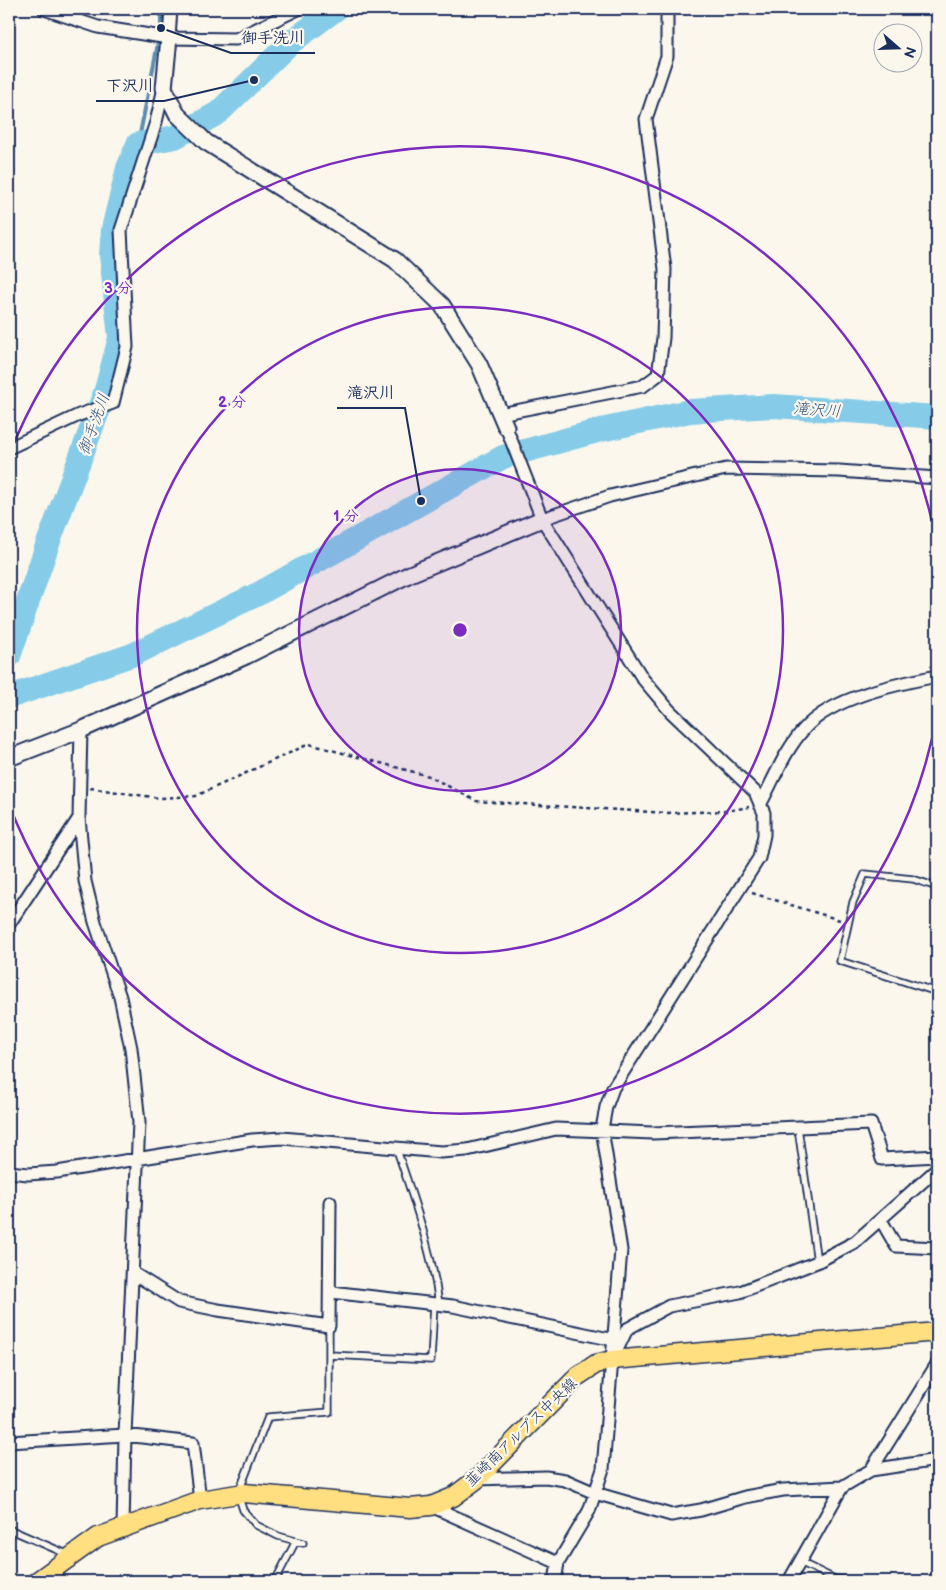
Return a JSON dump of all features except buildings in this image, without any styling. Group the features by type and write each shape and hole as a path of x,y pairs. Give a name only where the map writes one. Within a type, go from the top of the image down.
{"main road":[{"name":"韮崎南アルプス中央線","path":"36,1581 98,1537 200,1500 238,1494 410,1508 432,1506 453,1497 477,1479 578,1376 596,1364 612,1360 937,1332"}],"street":[{"path":"44,9 98,27 168,38 236,39 298,9"},
{"path":"9,448 79,415 113,403 127,347 121,230 156,122 164,88 171,9"},
{"path":"503,421 643,386 658,375 662,338 665,269 646,119 667,56 667,9"},
{"path":"164,88 177,114 206,142 284,189 402,267 442,305 479,364 542,519 642,679 670,711 755,792 764,813 764,835 759,858 613,1088 606,1107 602,1129 622,1250 603,1469 589,1511 558,1563 555,1581"},
{"path":"9,758 81,730 246,656 410,574 542,519 610,496 726,469 839,471 937,478"},
{"path":"760,806 804,729 826,710 904,682 937,676"},
{"path":"81,730 79,818 85,881 95,922 120,997 131,1048 139,1122 139,1158 125,1435 123,1528"},
{"path":"9,924 79,818"},
{"path":"9,1172 28,1174 57,1172 252,1140 282,1138 397,1150 441,1152 467,1150 556,1129 602,1129 653,1133 871,1124 882,1159 937,1156"},
{"path":"612,1360 627,1329 669,1306 740,1292 817,1262 855,1242 937,1169"},
{"path":"133,1273 179,1302 218,1310 329,1326 331,1292 330,1202"},
{"path":"880,1220 896,1246 937,1248"},
{"path":"331,1292 437,1304 496,1314 614,1340"},
{"path":"871,1470 937,1364"},
{"path":"9,1442 125,1435 192,1443 200,1500"},
{"path":"477,1479 546,1477 565,1480 595,1493 647,1510 671,1515 701,1510 745,1497 783,1490 842,1486 871,1470 937,1460"},
{"path":"789,1581 842,1486"},
{"path":"432,1506 558,1563"}],"lane":[{"path":"937,887 913,879 865,874 853,902 840,961 937,992"},
{"path":"798,1128 817,1262"},
{"path":"330,1355 431,1360 437,1304 436,1287 415,1203 397,1150"},
{"path":"303,1544 278,1536 256,1525 243,1510 238,1494 268,1417 329,1412 329,1326"},
{"path":"9,1529 71,1556"},
{"path":"275,1581 296,1541"},
{"path":"800,1562 835,1579 852,1581"}],"path":[{"path":"80,787 160,798 196,796 309,744 429,776 476,800 666,813 727,811 760,806"},
{"path":"741,889 848,923"}],"waterway":[{"name":"御手洗川","path":"138,144 161,28 161,9"},
{"name":"御手洗川","path":"9,656 47,546 106,390 120,338 111,255 113,229 128,168 138,144 175,137 218,113 291,42 336,9"},
{"name":"滝沢川","path":"9,697 132,655 260,593 503,457 601,430 690,411 774,406 937,417"}],"place":[{"name":"御手洗川","path":"161,28"},
{"name":"下沢川","path":"254,80"},
{"name":"滝沢川","path":"421,501"}]}
